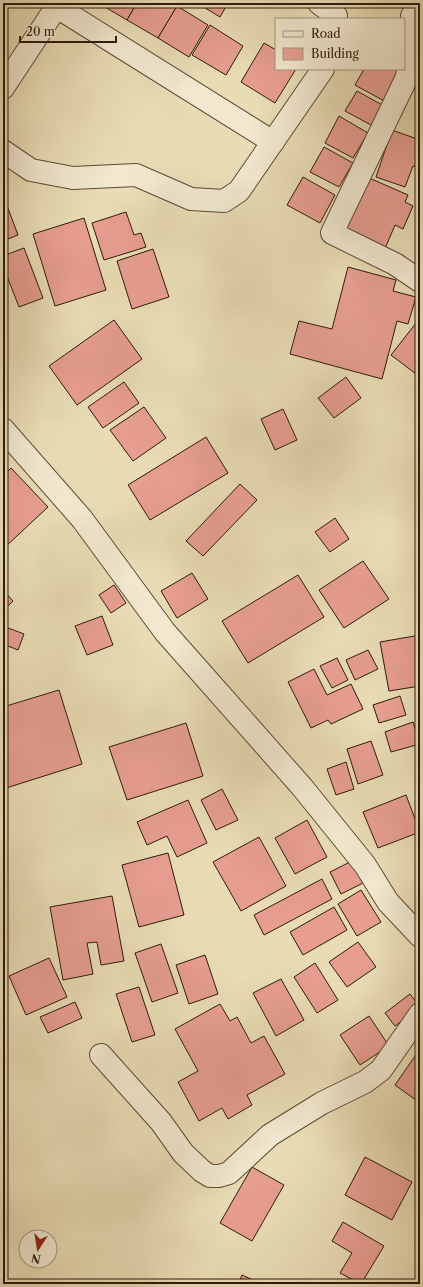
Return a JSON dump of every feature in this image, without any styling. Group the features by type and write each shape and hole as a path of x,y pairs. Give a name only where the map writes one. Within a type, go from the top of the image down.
{"street":[{"path":"319,3 336,16 336,18"},
{"path":"419,3 412,16 407,77 332,232 395,264 420,281"},
{"path":"3,88 58,5 273,142"},
{"path":"3,151 31,170 73,178 136,174 191,199 224,202 240,191 322,70"},
{"path":"3,429 82,519 165,632 302,787 365,865 388,902 420,936"},
{"path":"101,1055 161,1122 183,1153 202,1171 210,1176 219,1176 229,1173 270,1135 322,1103 365,1082 381,1070 420,1014"}],"building":[{"path":"98,3 137,3 127,20"},
{"path":"137,3 172,3 177,6 158,38 127,20"},
{"path":"197,3 228,3 220,17"},
{"path":"177,6 208,25 189,57 158,38"},
{"path":"210,25 243,46 226,75 192,55"},
{"path":"264,43 275,49 275,70 295,70 275,103 241,82"},
{"path":"363,70 402,70 386,102 355,85"},
{"path":"357,91 384,106 373,126 345,111"},
{"path":"339,116 368,133 353,158 325,143"},
{"path":"392,130 420,140 420,168 413,166 405,187 376,177"},
{"path":"324,147 353,163 339,187 310,172"},
{"path":"303,177 335,195 320,223 287,205"},
{"path":"367,177 408,195 405,202 413,206 403,229 395,225 384,251 342,233"},
{"path":"3,195 18,235 3,241"},
{"path":"126,212 134,235 141,233 146,247 104,260 92,223"},
{"path":"84,218 106,290 55,306 33,234"},
{"path":"24,248 43,298 19,307 3,266 3,256"},
{"path":"153,249 169,297 132,309 117,261"},
{"path":"348,267 396,280 393,291 416,297 408,324 397,321 382,379 290,354 299,321 332,329"},
{"path":"420,318 420,377 391,355"},
{"path":"114,320 142,359 77,405 49,366"},
{"path":"346,377 361,398 334,418 318,398"},
{"path":"124,382 139,403 103,428 88,407"},
{"path":"144,407 166,438 133,461 110,430"},
{"path":"283,409 297,440 275,450 261,419"},
{"path":"206,437 228,473 150,520 128,485"},
{"path":"11,468 48,507 3,549 3,476"},
{"path":"240,484 257,500 203,556 186,541"},
{"path":"335,518 349,539 330,552 315,532"},
{"path":"363,561 389,599 344,628 319,590"},
{"path":"192,573 208,599 177,618 161,591"},
{"path":"298,575 324,617 248,663 222,621"},
{"path":"114,585 126,603 111,613 99,595"},
{"path":"3,590 13,601 3,611"},
{"path":"102,616 113,645 87,655 75,626"},
{"path":"3,626 24,634 18,650 3,644"},
{"path":"420,635 420,686 389,691 380,642"},
{"path":"368,650 378,669 355,680 346,660"},
{"path":"337,658 348,680 332,688 320,666"},
{"path":"314,669 327,695 351,684 363,709 331,724 328,720 311,728 288,682"},
{"path":"59,690 82,764 3,789 3,707"},
{"path":"400,696 406,715 379,723 373,705"},
{"path":"413,722 420,744 391,752 385,732"},
{"path":"186,723 203,776 127,800 109,747"},
{"path":"371,741 383,775 358,784 347,749"},
{"path":"346,762 354,789 336,795 327,769"},
{"path":"222,789 238,820 216,830 201,800"},
{"path":"406,795 420,832 378,848 363,812"},
{"path":"188,800 207,843 177,857 167,836 147,845 137,822"},
{"path":"307,820 327,857 295,874 275,838"},
{"path":"259,837 286,886 241,911 213,862"},
{"path":"168,853 184,915 139,927 122,865"},
{"path":"352,861 363,883 341,894 330,872"},
{"path":"322,879 332,899 264,935 254,915"},
{"path":"361,890 381,922 357,936 338,904"},
{"path":"112,896 124,961 101,965 97,942 87,943 93,974 63,980 50,907"},
{"path":"334,907 347,930 303,955 290,932"},
{"path":"358,942 376,967 347,987 329,962"},
{"path":"161,944 178,993 152,1002 135,953"},
{"path":"205,955 218,994 189,1004 176,965"},
{"path":"49,958 67,997 26,1015 9,976"},
{"path":"315,963 338,1000 317,1013 294,977"},
{"path":"281,979 304,1020 276,1036 253,993"},
{"path":"139,987 155,1035 132,1042 116,994"},
{"path":"410,994 420,1007 395,1026 385,1013"},
{"path":"75,1002 82,1018 48,1033 40,1017"},
{"path":"220,1004 230,1021 237,1017 251,1043 264,1036 285,1074 247,1095 252,1105 228,1119 222,1108 199,1121 178,1082 198,1071 175,1029"},
{"path":"369,1016 389,1046 360,1065 340,1035"},
{"path":"420,1049 420,1103 395,1085"},
{"path":"365,1157 412,1182 392,1220 345,1195"},
{"path":"252,1167 284,1185 252,1241 220,1223"},
{"path":"343,1222 384,1246 361,1284 340,1273 352,1253 332,1241"},
{"path":"242,1275 262,1284 238,1284"}]}
